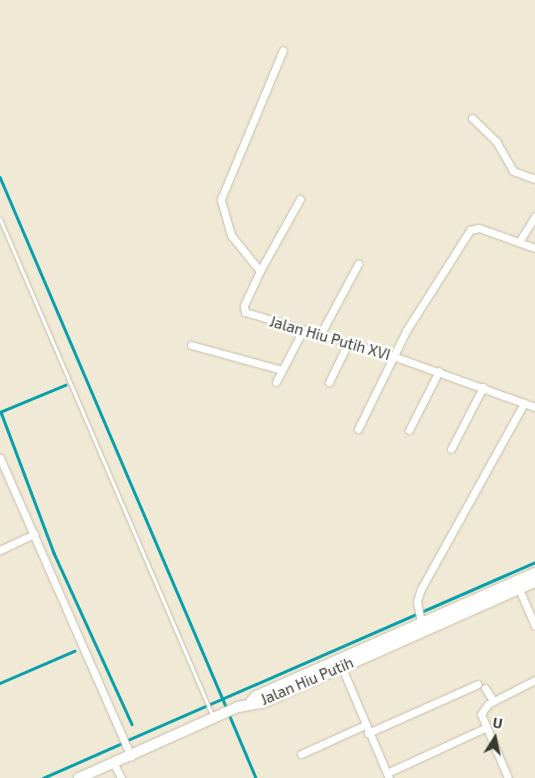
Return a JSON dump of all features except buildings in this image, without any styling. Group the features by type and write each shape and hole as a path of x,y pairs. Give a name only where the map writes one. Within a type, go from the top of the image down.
{"street":[{"path":"260,271 231,235 221,199 283,50"},
{"path":"472,118 492,136 513,171 535,179"},
{"name":"Jalan Hiu Putih XVI","path":"300,199 260,271 244,306 245,312 439,371 535,407"},
{"path":"518,242 535,216"},
{"path":"358,429 392,356 470,230 478,228 535,248"},
{"path":"320,335 358,264"},
{"path":"276,382 303,330"},
{"path":"329,382 348,343"},
{"path":"191,345 282,370"},
{"path":"409,430 439,371"},
{"path":"451,449 483,387"},
{"path":"421,622 416,601 421,589 524,402"},
{"path":"0,458 130,756"},
{"path":"0,550 34,534"},
{"path":"251,702 256,696 421,622 474,604 535,573"},
{"name":"Jalan Hiu Putih","path":"80,778 236,708 251,702 260,704 342,668 474,604 535,582"},
{"path":"520,589 535,626"},
{"path":"342,668 368,733 388,775 485,728"},
{"path":"508,778 485,728 481,714 493,701 535,680"},
{"path":"368,733 478,684"},
{"path":"485,688 493,701"},
{"path":"301,754 365,725"},
{"path":"114,764 122,778"}],"lane":[{"path":"0,219 214,718"}],"waterway":[{"path":"0,177 227,709"},
{"path":"66,385 1,412 54,553 132,724"},
{"path":"128,740 535,562"},
{"path":"0,683 74,651"},
{"path":"229,714 256,778"},
{"path":"43,778 120,744"}]}
